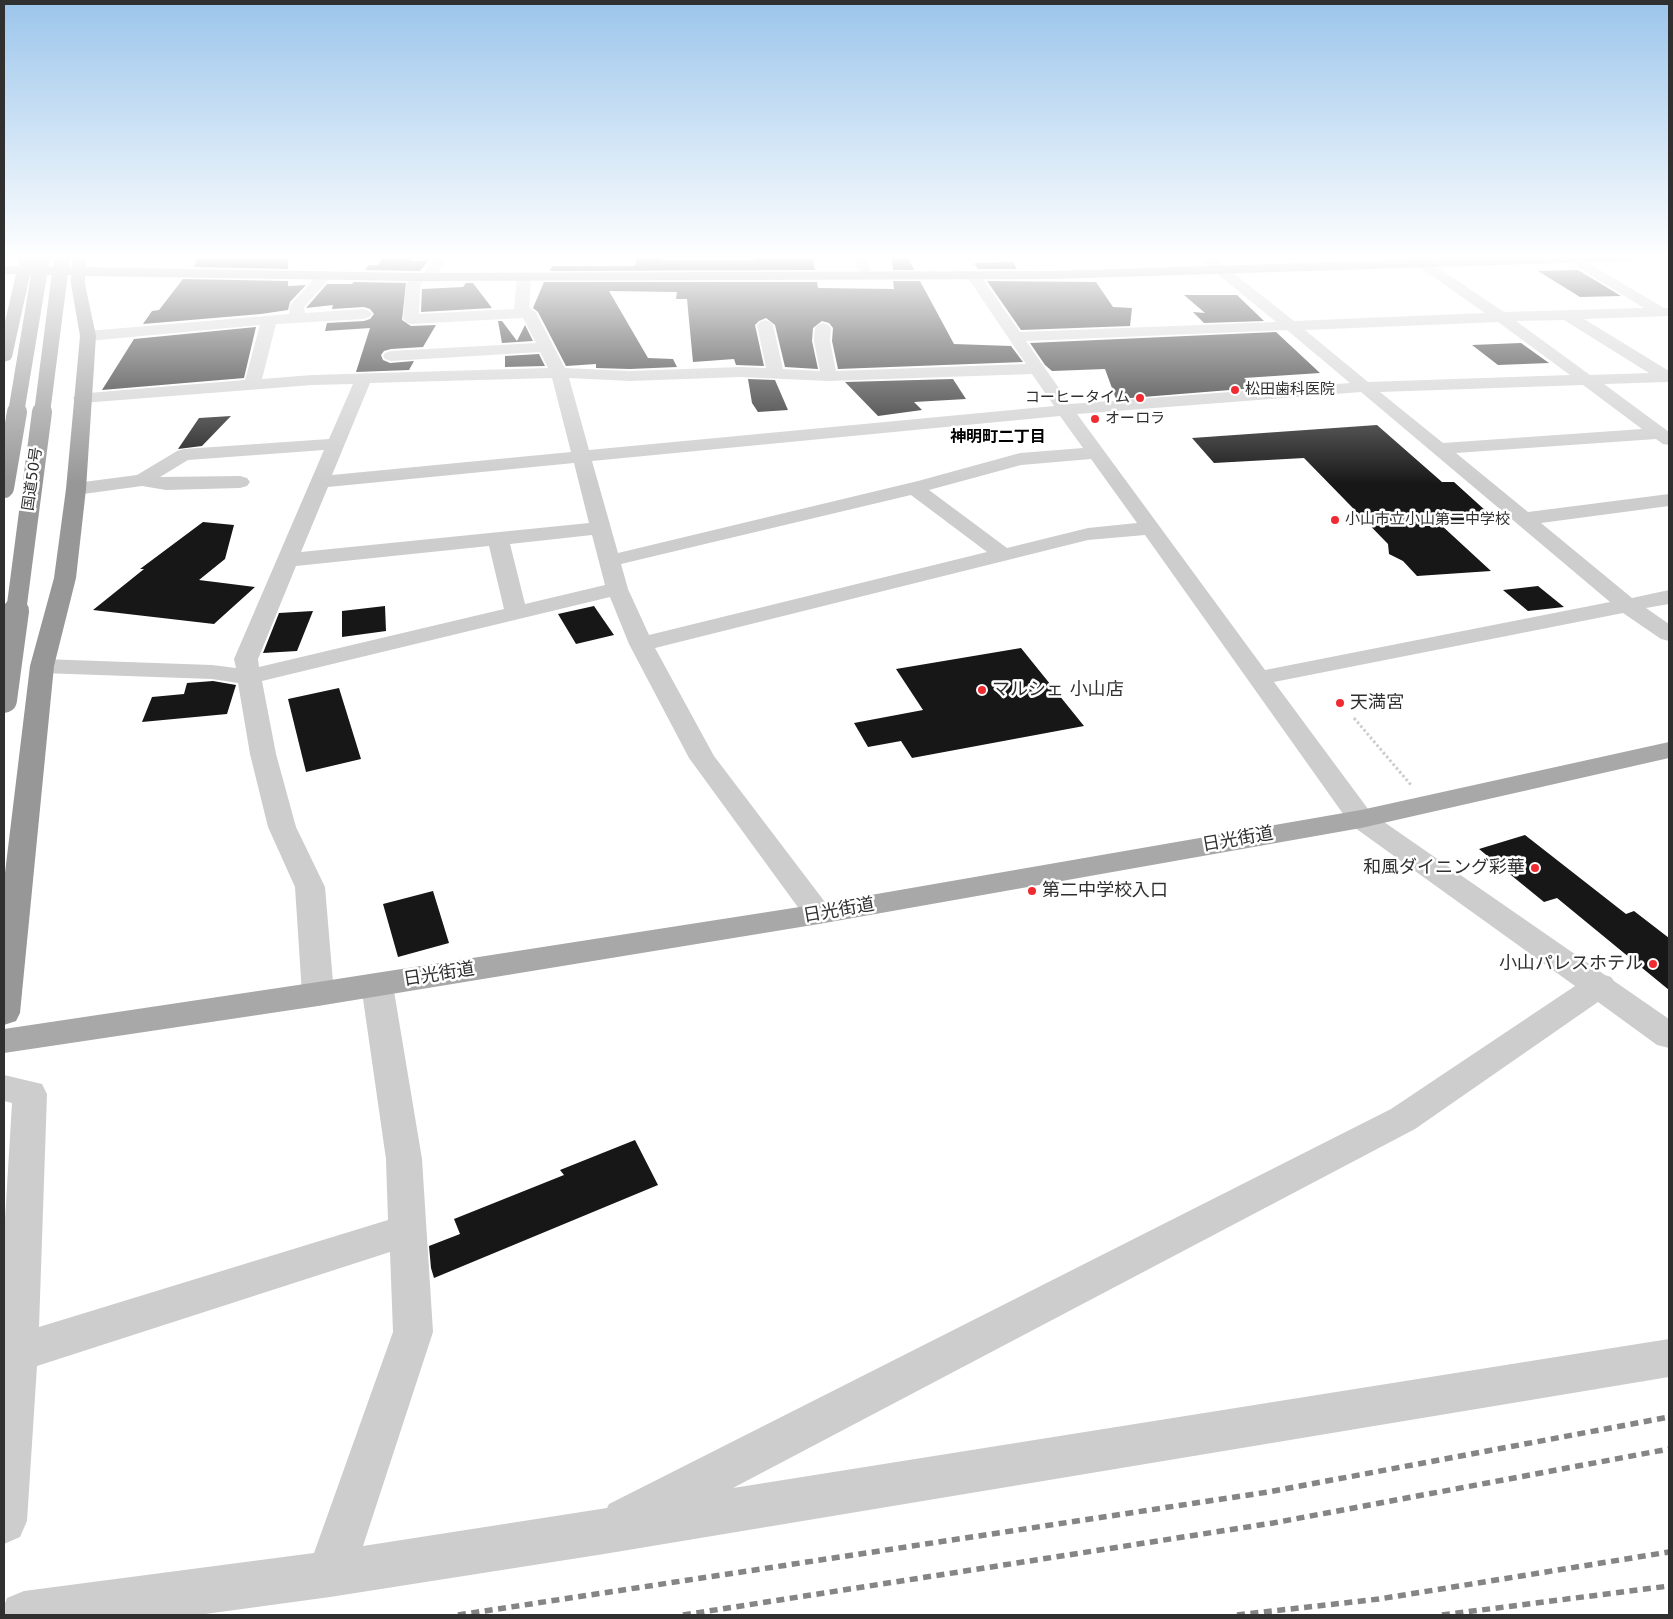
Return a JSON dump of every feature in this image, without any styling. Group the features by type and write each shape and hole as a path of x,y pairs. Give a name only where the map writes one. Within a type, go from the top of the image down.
{"highway":[{"path":"5,347 9,333"},
{"name":"国道50号","path":"4,488 30,333"},
{"name":"国道50号","path":"4,700 52,333"},
{"path":"4,1014 42,666 65,578 76,489 87,333"}],"main road":[{"name":"日光街道","path":"4,1041 377,985 819,914 1361,819 1669,750"}],"street":[{"path":"88,336 127,333"},
{"path":"252,385 266,333"},
{"path":"538,333 559,373 617,589 641,644 702,758 819,914"},
{"path":"767,333 776,374"},
{"path":"823,333 822,341 829,376"},
{"path":"1012,333 1065,410 1361,819 1669,1036"},
{"path":"1015,337 1127,333"},
{"path":"1299,333 1628,605 1669,634"},
{"path":"1522,333 1584,380 1664,436"},
{"path":"1596,333 1669,377"},
{"path":"391,356 545,347"},
{"path":"82,398 312,380 559,373 630,376 740,372 829,376 1036,369"},
{"path":"321,482 1065,410 1365,387 1669,377"},
{"path":"318,994 310,887 282,827 263,754 246,659 363,379"},
{"path":"1440,449 1664,436"},
{"path":"142,480 184,455 336,444"},
{"path":"609,561 914,488 1020,460 1096,453"},
{"path":"76,489 142,480 166,484 240,482"},
{"path":"914,488 1004,555"},
{"path":"1524,519 1669,500"},
{"path":"288,560 601,528"},
{"path":"641,644 1088,534 1151,528"},
{"path":"498,538 516,613"},
{"path":"42,666 212,672 249,677 617,589"},
{"path":"1259,678 1669,597"},
{"path":"330,1574 413,1332 404,1159 377,985"},
{"path":"604,1531 1403,1119 1600,986"},
{"path":"4,1088 30,1094 17,1353 4,1521"},
{"path":"17,1353 409,1230"},
{"path":"24,1615 330,1574 1669,1358"}],"path":[{"path":"1354,718 1428,804"}],"building":[{"path":"200,333 255,333 244,378 102,390 134,339"},
{"path":"369,333 432,333 423,347 391,349 384,351 381,355 383,360 390,363 414,361 409,370 356,372"},
{"path":"500,333 511,333 517,341 521,333 529,333 533,341 502,343"},
{"path":"549,333 633,333 648,358 673,359 677,367 630,369 596,368 596,364 566,366"},
{"path":"690,333 757,333 764,366 736,365 734,359 693,362"},
{"path":"777,333 813,333 812,341 818,369 785,367"},
{"path":"833,333 948,333 954,344 1011,346 1023,362 838,369 832,341"},
{"path":"1277,333 1320,373 1244,378 1255,388 1116,399 1105,369 1052,371 1045,365 1030,343"},
{"path":"1521,343 1549,363 1498,365 1472,345"},
{"path":"539,354 545,366 505,367 505,356"},
{"path":"748,379 775,380 788,410 758,412 752,403"},
{"path":"953,379 966,399 914,402 922,410 878,416 845,382"},
{"path":"231,416 202,446 178,449 199,418"},
{"path":"1377,425 1442,482 1454,482 1497,521 1440,524 1491,571 1417,576 1403,561 1389,554 1388,544 1304,458 1214,463 1192,438"},
{"path":"203,522 234,525 225,559 199,580 255,587 214,624 93,610 144,569 140,569"},
{"path":"1538,586 1564,607 1528,611 1503,590"},
{"path":"385,606 386,631 342,637 342,611"},
{"path":"594,606 614,635 576,644 558,614"},
{"path":"313,611 297,651 263,653 279,613"},
{"name":"マルシェ 小山店","path":"1021,648 1084,726 912,758 901,741 868,747 854,723 923,710 896,669"},
{"path":"213,681 236,685 227,714 142,722 152,697 184,694 187,683"},
{"path":"339,688 361,759 306,772 288,699"},
{"path":"1525,835 1626,914 1634,911 1669,938 1669,990 1557,898 1544,902 1479,849"},
{"path":"433,891 449,943 398,957 383,904"},
{"path":"635,1140 658,1185 434,1278 429,1246 460,1234 454,1219 564,1175 560,1170"}],"railway":[{"path":"458,1615 1268,1492 1669,1417"},
{"path":"683,1615 1273,1523 1669,1449"},
{"path":"1237,1615 1379,1599 1669,1552"},
{"path":"1442,1615 1669,1586"}],"place":[{"name":"松田歯科医院","path":"1235,390"},
{"name":"コーヒータイム","path":"1140,398"},
{"name":"オーロラ","path":"1095,419"},
{"name":"小山市立小山第二中学校","path":"1335,520"},
{"name":"マルシェ 小山店","path":"982,690"},
{"name":"天満宮","path":"1340,703"},
{"name":"和風ダイニング彩華","path":"1535,868"},
{"name":"第二中学校入口","path":"1032,891"},
{"name":"小山パレスホテル","path":"1653,964"}],"district":[{"name":"神明町二丁目","path":"998,438"}]}
